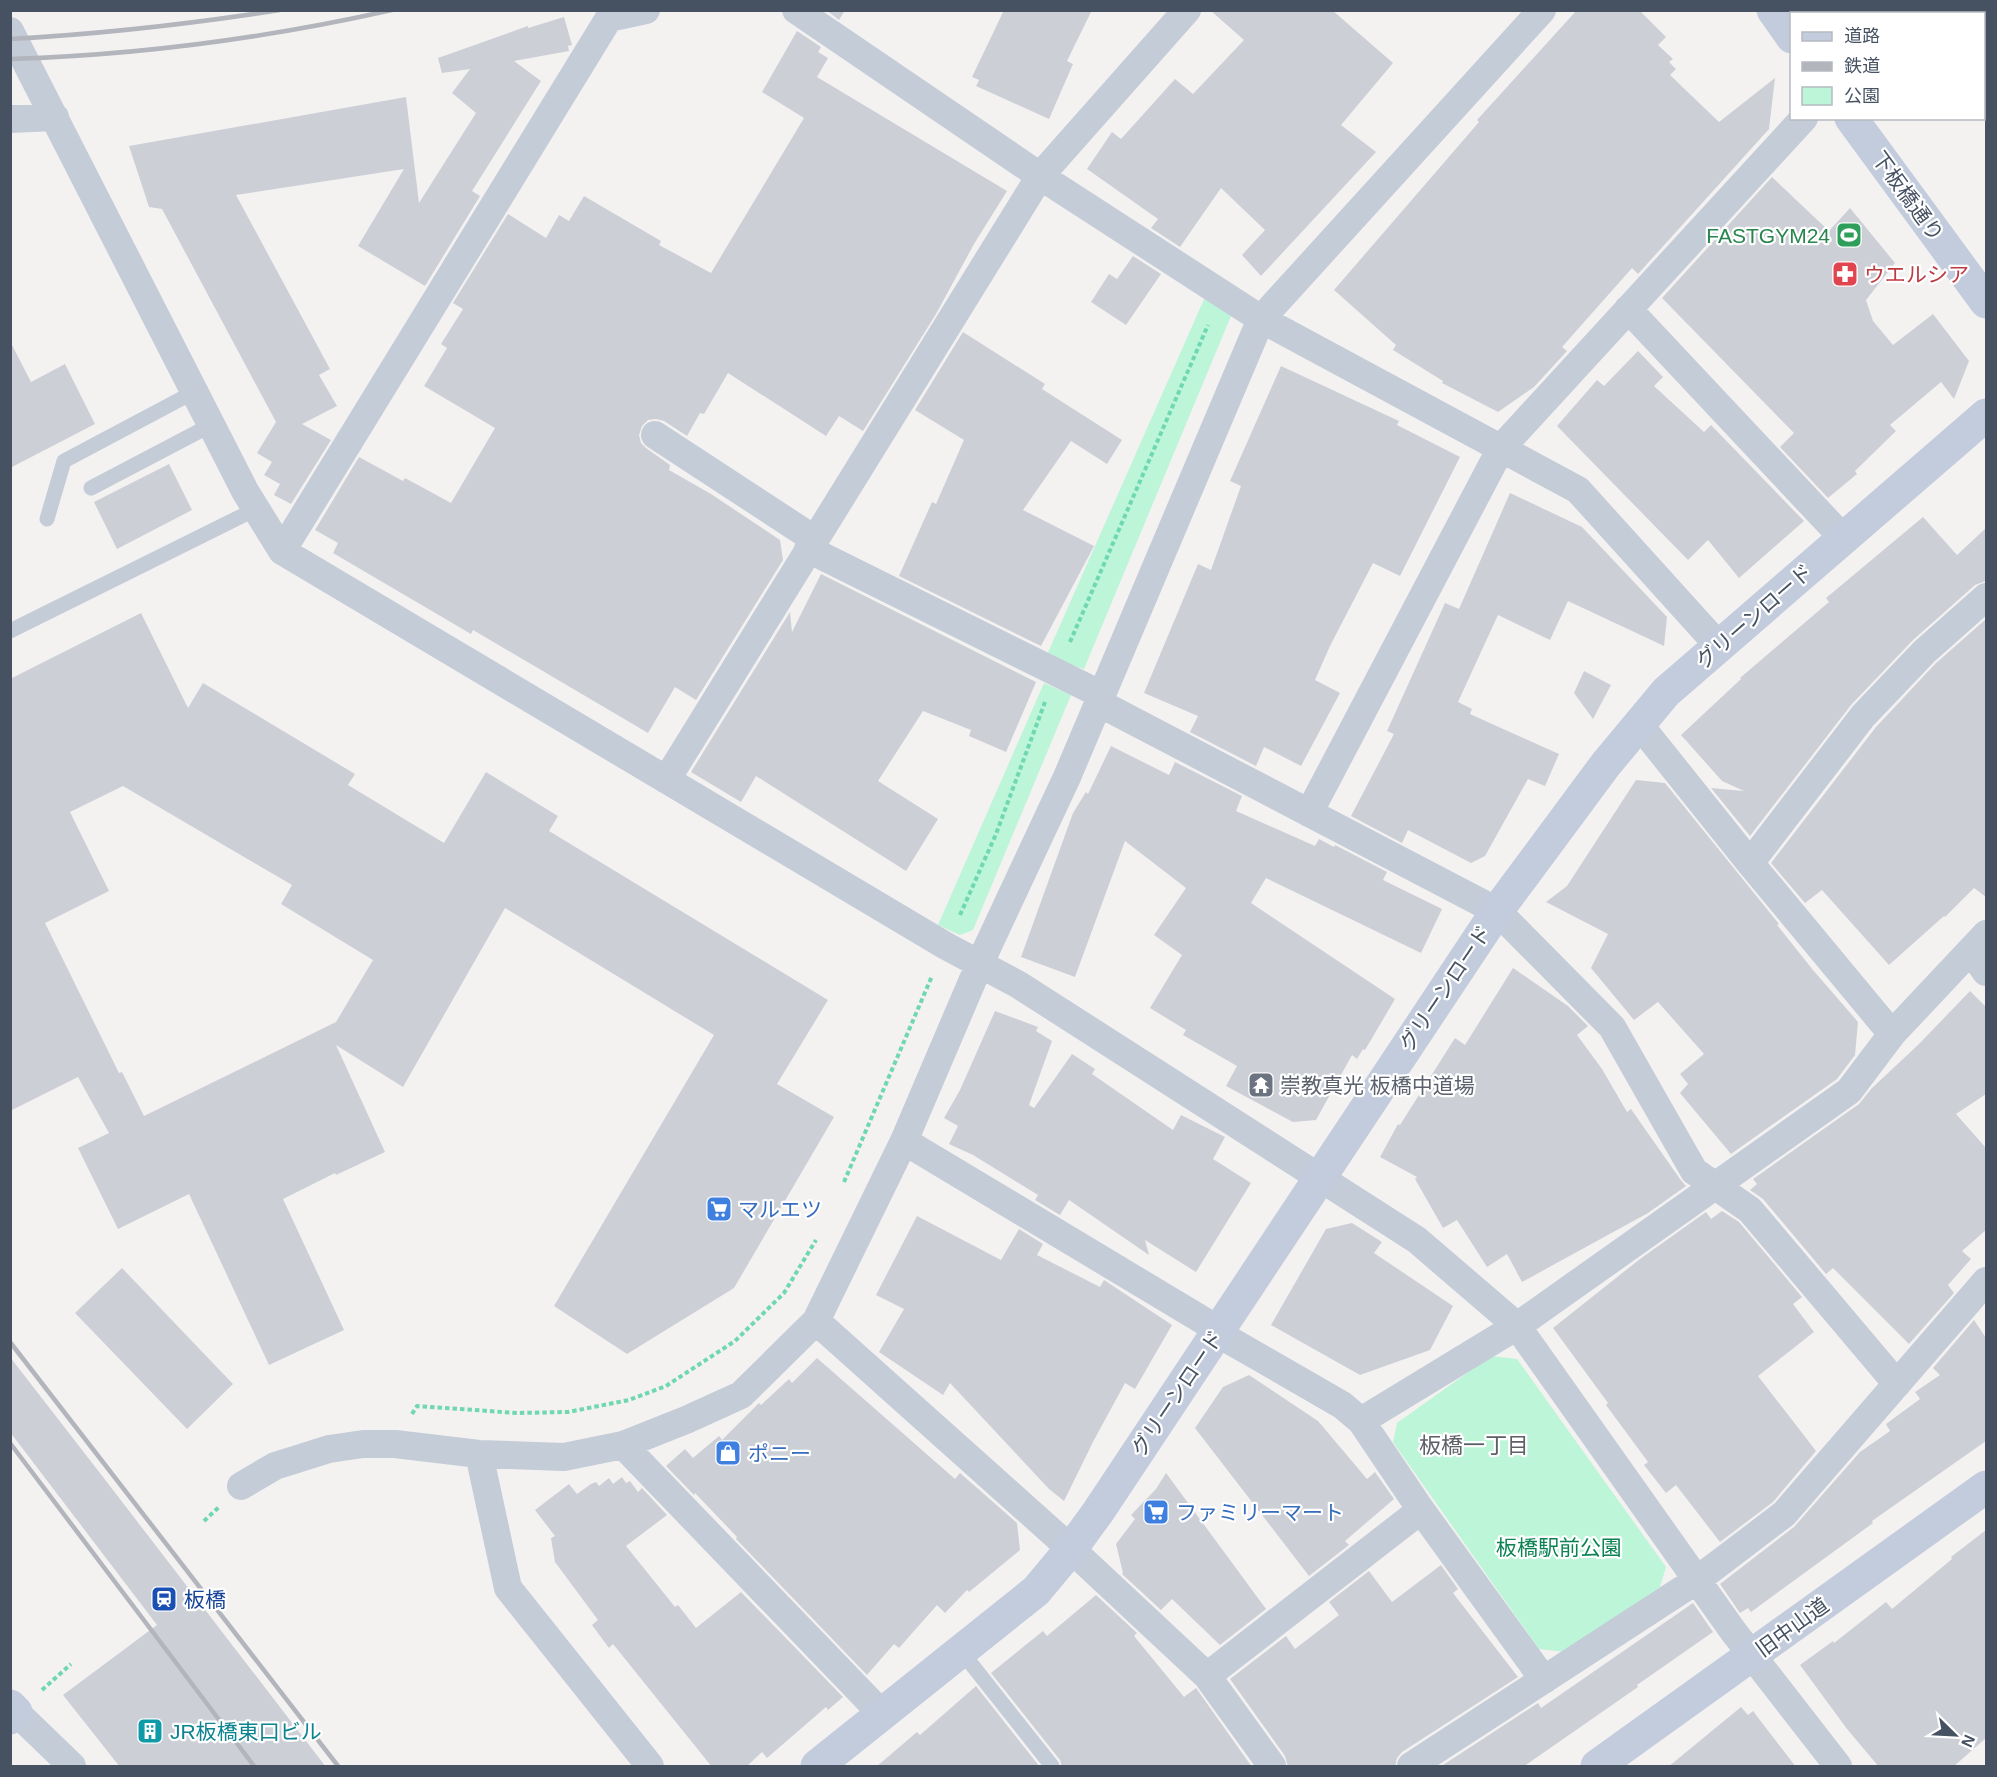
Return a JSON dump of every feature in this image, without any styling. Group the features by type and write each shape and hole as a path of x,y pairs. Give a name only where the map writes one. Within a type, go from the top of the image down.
{"street":[{"path":"282,551 609,18 646,10"},
{"path":"796,10 1040,176 1261,319 1578,490 1719,646"},
{"path":"667,779 1040,176 1187,10"},
{"path":"241,1486 274,1466 329,1449 363,1444 395,1444 479,1454 564,1457 623,1445 741,1395 816,1320 904,1141 980,963 1067,777 1261,319 1542,10"},
{"path":"1773,10 1790,36"},
{"path":"10,31 244,491 282,551 946,946 1029,992 1416,1240 1517,1326 1696,1580 1838,1767"},
{"path":"10,119 55,117"},
{"path":"1309,813 1501,448 1802,120"},
{"name":"下板橋通り","path":"1852,120 1986,302"},
{"path":"1628,309 1844,539"},
{"name":"グリーンロード","path":"817,1767 1036,1591 1071,1549 1497,911 1638,723 1666,692 1986,415"},
{"path":"655,435 811,544 1057,672 1100,699 1309,813 1497,911 1612,1027 1694,1171 1750,1210 1897,1384"},
{"path":"1750,863 1863,716 1924,652 1986,597"},
{"path":"1638,723 1892,1035"},
{"path":"1361,1421 1517,1326 1849,1091 1892,1035 1981,952"},
{"path":"904,1141 1342,1405 1361,1421 1421,1510 1544,1680"},
{"path":"1411,1767 1696,1580 1784,1514 1986,1281"},
{"path":"816,1320 1071,1549 1207,1676 1272,1767"},
{"path":"623,1445 882,1714"},
{"path":"479,1454 508,1588 650,1767"},
{"name":"旧中山道","path":"1597,1767 1986,1487"},
{"path":"1207,1676 1421,1510"},
{"path":"12,1712 72,1767"}],"lane":[{"path":"47,519 64,462 194,392"},
{"path":"91,488 212,425"},
{"path":"10,631 256,509"},
{"path":"961,1651 1052,1767"}],"path":[{"path":"840,1190 918,1004 996,834 1057,672 1222,294"},
{"path":"395,1444 417,1406 517,1413 568,1412 629,1400 666,1386 735,1341 784,1293 817,1238"}],"green space":[{"path":"1205,297 1231,316 1084,669 1046,657"},
{"path":"1044,683 1071,695 973,930 960,935 938,925"},
{"name":"板橋駅前公園","path":"1491,1356 1517,1359 1666,1567 1660,1587 1566,1652 1539,1649 1393,1442 1397,1423"}],"building":[{"path":"826,10 845,10 839,20"},
{"path":"1004,10 1092,10 1067,61 1073,64 1049,119 976,86 979,80 972,77"},
{"path":"1210,10 1332,10 1393,63 1341,125 1376,152 1261,276 1242,255 1265,230 1221,188 1180,247 1151,228 1158,219 1087,169 1112,132 1121,139 1175,79 1193,94 1244,40"},
{"path":"1577,10 1639,10 1666,37 1658,45 1673,59 1669,62 1676,69 1670,75 1719,122 1775,78 1769,129 1638,274 1632,268 1562,347 1567,351 1534,387 1498,412 1442,383 1443,381 1393,350 1396,345 1334,290 1479,122 1477,120"},
{"path":"564,17 572,45 568,46 569,51 514,61 541,81 472,191 480,196 425,286 358,246 404,169 236,195 330,369 319,375 337,406 302,424 331,440 291,504 274,495 280,484 264,475 272,462 257,453 276,422 162,209 149,207 129,146 406,97 419,203 476,113 452,93 470,69 442,73 438,58 528,26 528,28"},
{"path":"797,31 821,47 818,52 828,58 817,77 1007,191 974,244 936,314 863,431 839,416 826,436 728,373 704,414 700,413 687,436 664,421 656,419 648,420 642,426 639,435 641,443 670,465 669,470 711,494 780,540 783,560 696,700 675,687 648,733 473,630 471,634 333,553 338,543 315,530 359,457 451,503 495,428 424,386 447,348 441,344 463,309 453,303 508,214 546,238 559,215 569,221 584,196 661,241 659,245 711,273 804,118 762,92"},
{"path":"1772,177 1829,231 1850,208 1895,263 1866,300 1873,321 1893,345 1933,314 1969,361 1954,399 1941,382 1890,425 1896,431 1855,471 1857,474 1828,498 1780,447 1794,433 1662,298"},
{"path":"1133,256 1161,274 1126,325 1091,302 1109,274 1117,279"},
{"path":"963,332 1045,384 1042,389 1122,440 1107,464 1071,441 1023,510 1094,546 1041,646 899,576 932,502 936,504 964,440 915,410"},
{"path":"10,341 31,382 65,364 95,424 10,468"},
{"path":"1638,351 1663,377 1654,386 1704,432 1711,425 1804,521 1739,578 1708,540 1688,560 1557,426 1597,380 1604,386"},
{"path":"1281,366 1399,421 1397,425 1460,457 1400,576 1373,563 1330,646 1315,680 1340,693 1301,766 1264,747 1256,766 1190,732 1198,716 1144,693 1198,564 1211,570 1241,486 1230,481"},
{"path":"169,464 192,510 117,549 94,502"},
{"path":"1510,493 1582,527 1667,617 1664,646 1568,601 1550,640 1498,615 1458,702 1472,709 1470,714 1559,754 1545,786 1528,779 1485,856 1471,863 1408,830 1402,843 1351,816 1394,734 1387,731 1445,603 1459,609"},
{"path":"1923,517 1957,555 1986,528 1986,581 1975,585 1913,640 1851,705 1750,836 1711,788 1744,791 1722,781 1681,735 1740,678 1829,602 1826,598"},
{"path":"821,574 1036,682 1006,752 969,736 971,730 923,711 878,781 938,819 906,871 756,776 741,802 691,772 790,612 792,632"},
{"path":"141,613 188,708 203,683 355,774 348,785 444,843 486,772 558,816 549,831 828,1000 777,1084 834,1117 734,1288 627,1354 554,1306 714,1035 505,908 403,1087 336,1045 385,1152 336,1175 335,1173 283,1199 344,1330 269,1365 189,1194 118,1229 78,1148 109,1133 78,1077 10,1111 10,679","holes":["123,786 292,885 281,904 373,960 336,1022 144,1116 122,1072 119,1073 45,923 109,891 70,812"]},
{"path":"1986,619 1986,897 1974,888 1945,917 1889,965 1822,890 1805,903 1771,863 1876,727 1935,664"},
{"path":"1584,671 1611,685 1593,719 1574,693"},
{"path":"1111,746 1169,775 1175,762 1242,796 1236,811 1315,846 1319,839 1334,847 1335,845 1387,872 1383,880 1442,909 1421,953 1266,878 1251,903 1395,999 1365,1050 1363,1049 1357,1059 1352,1055 1316,1120 1293,1122 1226,1086 1237,1066 1183,1035 1186,1030 1150,1008 1182,955 1154,935 1186,888 1125,841 1075,977 1021,957 1073,813 1086,792 1088,794"},
{"path":"1636,780 1665,783 1779,924 1777,925 1813,970 1858,1022 1855,1055 1837,1079 1731,1154 1680,1093 1688,1084 1680,1074 1704,1054 1658,1002 1634,1020 1591,968 1608,934 1546,902 1567,886"},
{"path":"1513,968 1568,1006 1588,1026 1577,1035 1602,1069 1627,1112 1631,1109 1686,1186 1648,1213 1522,1282 1507,1254 1487,1267 1457,1220 1443,1228 1415,1179 1417,1177 1380,1157 1398,1124 1400,1125 1455,1038 1465,1045"},
{"path":"1970,991 1986,1007 1986,1094 1956,1114 1986,1148 1986,1230 1962,1251 1971,1259 1948,1285 1954,1293 1909,1344 1833,1268 1826,1274 1763,1199 1750,1190 1757,1184 1753,1179 1859,1104 1872,1088"},
{"path":"995,1011 1038,1027 1036,1031 1052,1041 1029,1105 1034,1108 1072,1054 1095,1069 1092,1074 1173,1130 1181,1115 1225,1137 1213,1159 1251,1183 1196,1272 1145,1240 1149,1255 1069,1200 1060,1215 1035,1200 1038,1195 973,1155 949,1144 958,1126 944,1118 960,1090"},
{"path":"1722,1211 1739,1222 1802,1297 1793,1304 1814,1332 1758,1376 1816,1451 1773,1502 1720,1542 1676,1485 1666,1493 1644,1465 1648,1462 1553,1328 1640,1259 1706,1212 1711,1219"},
{"path":"917,1216 1001,1260 1019,1229 1043,1244 1037,1255 1100,1287 1104,1280 1172,1325 1135,1389 1125,1383 1064,1501 1049,1489 950,1383 943,1395 879,1352 904,1309 876,1295"},
{"path":"1352,1223 1382,1242 1374,1253 1453,1306 1430,1350 1360,1375 1271,1325 1326,1229"},
{"path":"122,1268 233,1384 187,1429 75,1313"},
{"path":"1974,1320 1986,1338 1986,1441 1872,1521 1873,1523 1751,1612 1748,1608 1740,1613 1720,1584 1794,1527 1860,1452 1890,1431 1886,1424 1920,1399 1915,1392 1940,1375 1933,1368"},
{"path":"10,1357 326,1767 120,1767 63,1695 157,1625 10,1432"},
{"path":"817,1358 955,1479 960,1473 1017,1523 1020,1550 969,1592 967,1590 945,1613 937,1605 899,1648 894,1644 867,1675 695,1493 694,1495 666,1466 685,1449 693,1458 719,1436 722,1440 759,1403 761,1405 789,1379 792,1383"},
{"path":"1249,1375 1318,1421 1367,1479 1375,1472 1394,1499 1345,1541 1349,1545 1309,1576 1195,1428 1223,1387"},
{"path":"1166,1473 1266,1609 1220,1645 1172,1599 1161,1610 1122,1574 1116,1544 1135,1519 1131,1515 1156,1489"},
{"path":"622,1477 626,1483 630,1481 638,1492 642,1488 667,1515 626,1546 675,1607 678,1605 696,1628 741,1592 843,1697 828,1710 826,1707 767,1758 762,1752 746,1767 712,1767 613,1644 609,1648 592,1625 598,1620 555,1562 551,1538 555,1536 535,1510 569,1484 577,1494 596,1482 599,1486 609,1478 613,1484"},
{"path":"1986,1530 1986,1738 1953,1767 1879,1767 1847,1729 1800,1665 1833,1641 1834,1643 1886,1602 1892,1609 1952,1559 1951,1557"},
{"path":"1441,1565 1458,1589 1453,1593 1518,1677 1402,1752 1397,1758 1395,1767 1288,1767 1285,1756 1230,1679 1286,1636 1295,1649 1339,1615 1329,1602 1369,1571 1392,1602"},
{"path":"1096,1595 1137,1633 1134,1636 1184,1697 1196,1688 1252,1767 1062,1767 1060,1760 991,1673 1043,1631 1047,1636"},
{"path":"1693,1603 1713,1632 1523,1767 1440,1767 1538,1703 1541,1708"},
{"path":"976,1686 1040,1767 876,1767 917,1732 920,1735"},
{"path":"1741,1707 1748,1715 1753,1711 1796,1767 1668,1767"}],"railway":[{"path":"10,39 145,28 280,10"},
{"path":"10,59 107,54 202,44 298,29 392,10"},
{"path":"10,1342 338,1766"},
{"path":"10,1443 254,1766"}],"place":[{"name":"FASTGYM24","path":"1849,235"},
{"name":"ウエルシア","path":"1845,274"},
{"name":"崇教真光 板橋中道場","path":"1261,1085"},
{"name":"マルエツ","path":"719,1209"},
{"name":"ポニー","path":"728,1453"},
{"name":"ファミリーマート","path":"1156,1512"},
{"name":"板橋","path":"164,1599"},
{"name":"JR板橋東口ビル","path":"150,1731"}],"district":[{"name":"板橋一丁目","path":"1474,1445"}]}
